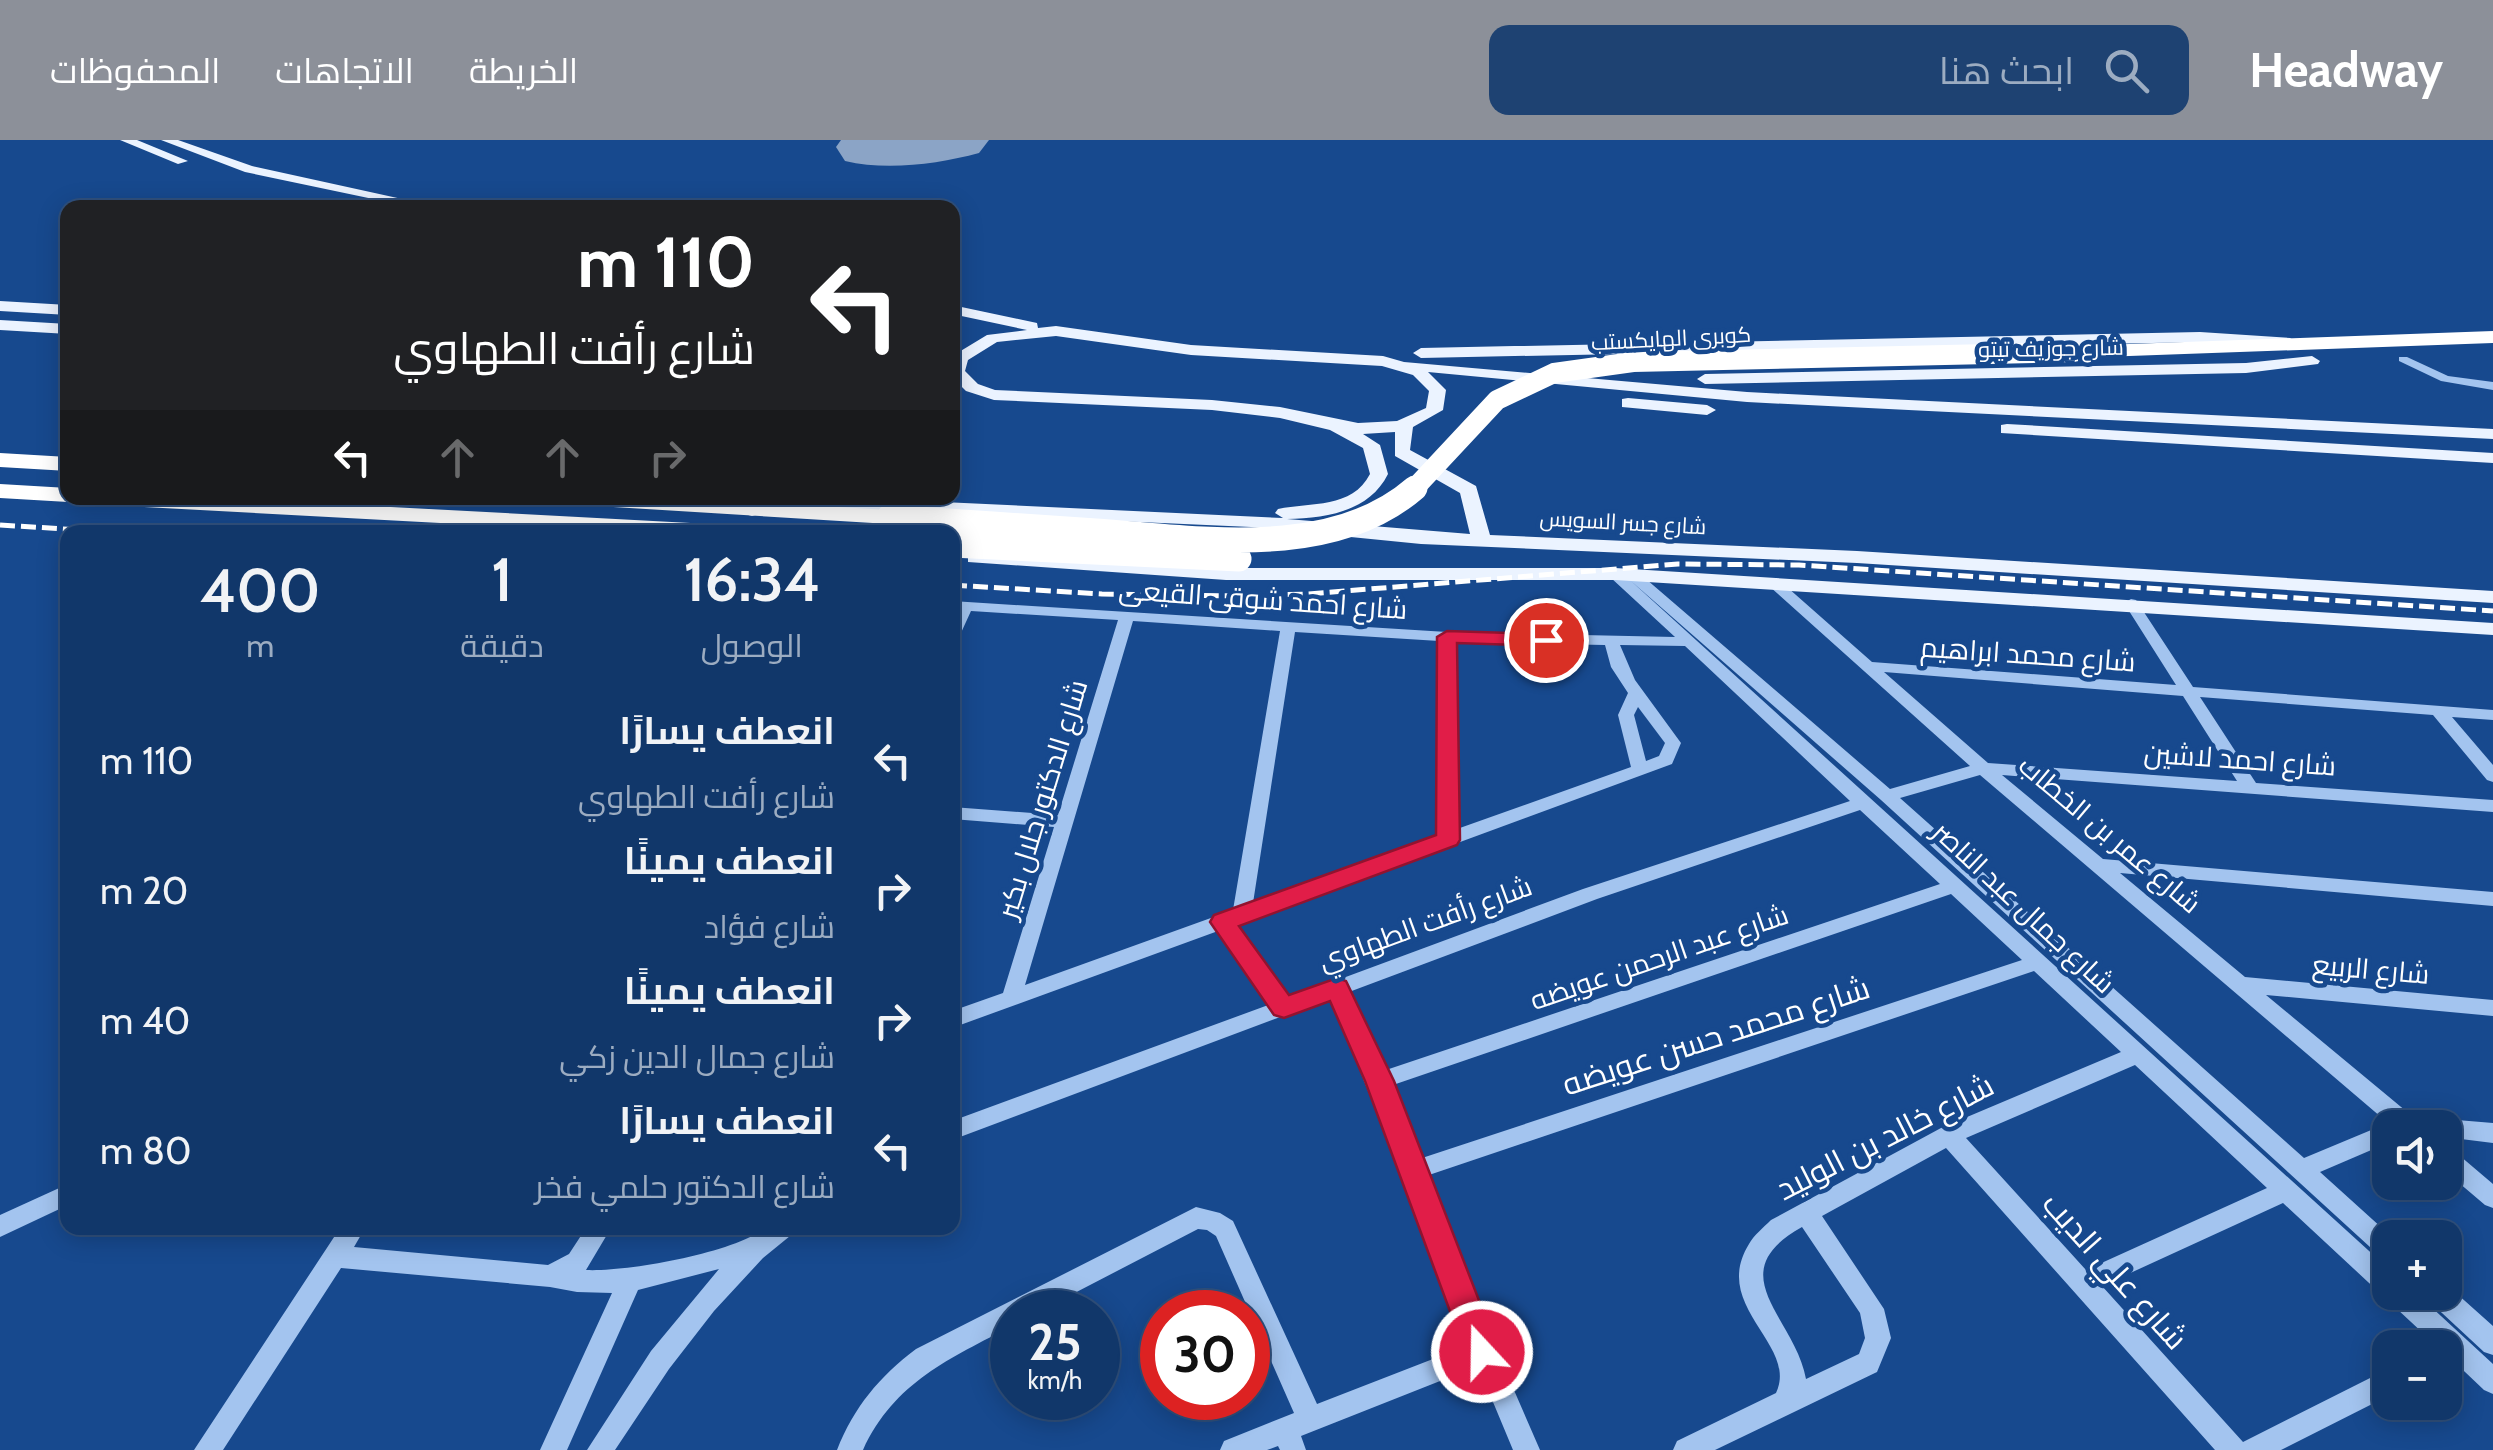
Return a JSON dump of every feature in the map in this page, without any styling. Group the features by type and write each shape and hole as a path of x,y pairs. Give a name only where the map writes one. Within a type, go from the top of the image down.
{"highway":[{"name":"شارع جوزيف تيتو","path":"2290,343 2493,337"},
{"name":"كوبرى الهايكستب","path":"727,505 752,510 1220,540 1297,536 1332,530 1393,507 1425,480 1497,400 1532,380 1578,367 1633,362 2290,343"},
{"name":"شارع جوزيف تيتو","path":"2312,361 2493,356"},
{"name":"كوبرى الهايكستب","path":"960,546 1226,560 1347,545 1388,529 1430,498 1510,408 1526,396 1558,382 1596,373 2083,360 2312,361"},
{"path":"0,460 60,464"},
{"path":"0,491 60,495"},
{"path":"235,505 600,525"}],"main road":[{"path":"126,140 223,175 342,200"},
{"path":"167,140 250,168 400,200"},
{"path":"0,306 60,310"},
{"path":"960,310 1046,330 1191,350 1355,360 1728,396 2493,434"},
{"path":"0,325 60,329"},
{"path":"960,327 982,342"},
{"path":"960,353 982,342 1019,332 1046,330"},
{"name":"شارع جوزيف تيتو","path":"1355,360 1391,353 2200,337 2290,343"},
{"name":"شارع جوزيف تيتو","path":"1650,349 1639,352 1637,363 1647,371 1673,379 2246,368 2312,361"},
{"path":"1396,364 1428,378 1439,392"},
{"path":"1944,375 1934,379 1930,391 1967,410"},
{"path":"960,377 982,392"},
{"path":"960,388 1007,398 1192,402 1332,425 1377,428 1405,424 1434,410 1439,392"},
{"path":"1439,392 1489,388 1668,408 2493,458"},
{"path":"1405,424 1401,452 1469,490 1482,540"},
{"path":"1147,515 1167,510 1297,513 1348,502 1377,479 1379,460 1359,438 1332,425"},
{"name":"شارع جسر السويس","path":"752,510 768,505"},
{"name":"شارع جسر السويس","path":"906,505 1200,518 1482,540 1931,562 2493,597"},
{"path":"1200,518 1224,530 1236,544 1237,560 1226,574"},
{"path":"1311,527 1296,536 1286,550 1296,565 1320,574"},
{"name":"شارع جسر السويس","path":"960,557 1226,574 1625,575 2493,629"}],"street":[{"path":"2402,359 2445,379 2493,386"},
{"name":"شارع جمال عبد الناصر","path":"1625,575 1690,642 2138,1054 2294,1180 2372,1237"},
{"name":"شارع جمال عبد الناصر","path":"1625,575 1887,796 2294,1180 2372,1266"},
{"name":"شارع عمر بن الخطاب","path":"1774,583 1983,768 2244,985 2382,1110"},
{"name":"شارع محمد ابراهيم","path":"2131,604 2249,786"},
{"name":"شارع احمد شوقى القيعى","path":"960,605 1447,637 1690,642"},
{"name":"شارع الدكتور جلال بكير","path":"1012,999 1126,616"},
{"path":"1284,1008 1232,918 1288,626"},
{"path":"1447,637 1448,840"},
{"path":"960,1017 1666,760 1673,743 1636,692 1612,652 1612,642"},
{"name":"شارع محمد ابراهيم","path":"1865,666 2493,715"},
{"path":"1636,692 1626,715 1640,770"},
{"path":"2438,710 2493,776"},
{"path":"1887,796 1983,768"},
{"name":"شارع احمد لاشين","path":"1983,768 2493,806"},
{"name":"شارع رأفت الطهاوي","path":"960,1128 1590,894 1865,802"},
{"path":"960,814 1064,822"},
{"path":"2102,865 2493,899"},
{"name":"شارع عبد الرحمن عويضه","path":"1380,1081 1956,885"},
{"name":"شارع محمد حسن عويضه","path":"1413,1171 2039,962"},
{"name":"شارع الربيع","path":"2244,985 2493,1008"},
{"path":"1337,988 1380,1081 1482,1352 1527,1450"},
{"name":"شارع خالد بن الوليد","path":"1785,1402 1793,1381 1788,1357 1758,1309 1750,1284 1752,1261 1762,1242 1806,1213 1949,1135 2138,1054"},
{"path":"2462,1130 2493,1133"},
{"name":"شارع علي الديب","path":"1949,1135 2233,1450"},
{"path":"2082,1283 2372,1142"},
{"path":"2462,1172 2493,1198"},
{"path":"0,1226 60,1198"},
{"path":"1686,1450 1868,1363 1878,1338 1872,1309 1806,1213"},
{"path":"850,1450 872,1406 896,1379 924,1358 1196,1218 1212,1220 1225,1229 1296,1432"},
{"path":"207,1450 348,1235"},
{"path":"550,1276 578,1262 595,1235"},
{"path":"600,1450 703,1306 755,1248 773,1235"},
{"path":"335,1256 550,1276 574,1282 630,1282 755,1248"},
{"path":"553,1450 630,1282"},
{"path":"2414,1310 2432,1330"},
{"path":"2457,1310 2493,1343"},
{"path":"1234,1450 1296,1432 1482,1352"},
{"path":"2462,1358 2493,1381"},
{"path":"2253,1450 2372,1390"}],"runway":[{"path":"868,147 957,140"}],"railway":[{"path":"0,525 60,529"},
{"path":"960,585 1102,594 1233,596 1308,594 1678,564 1799,565 2493,611"}],"route":[{"path":"1482,1352 1380,1081 1337,988 1284,1008 1222,922 1448,840 1447,637 1546,640"}]}
